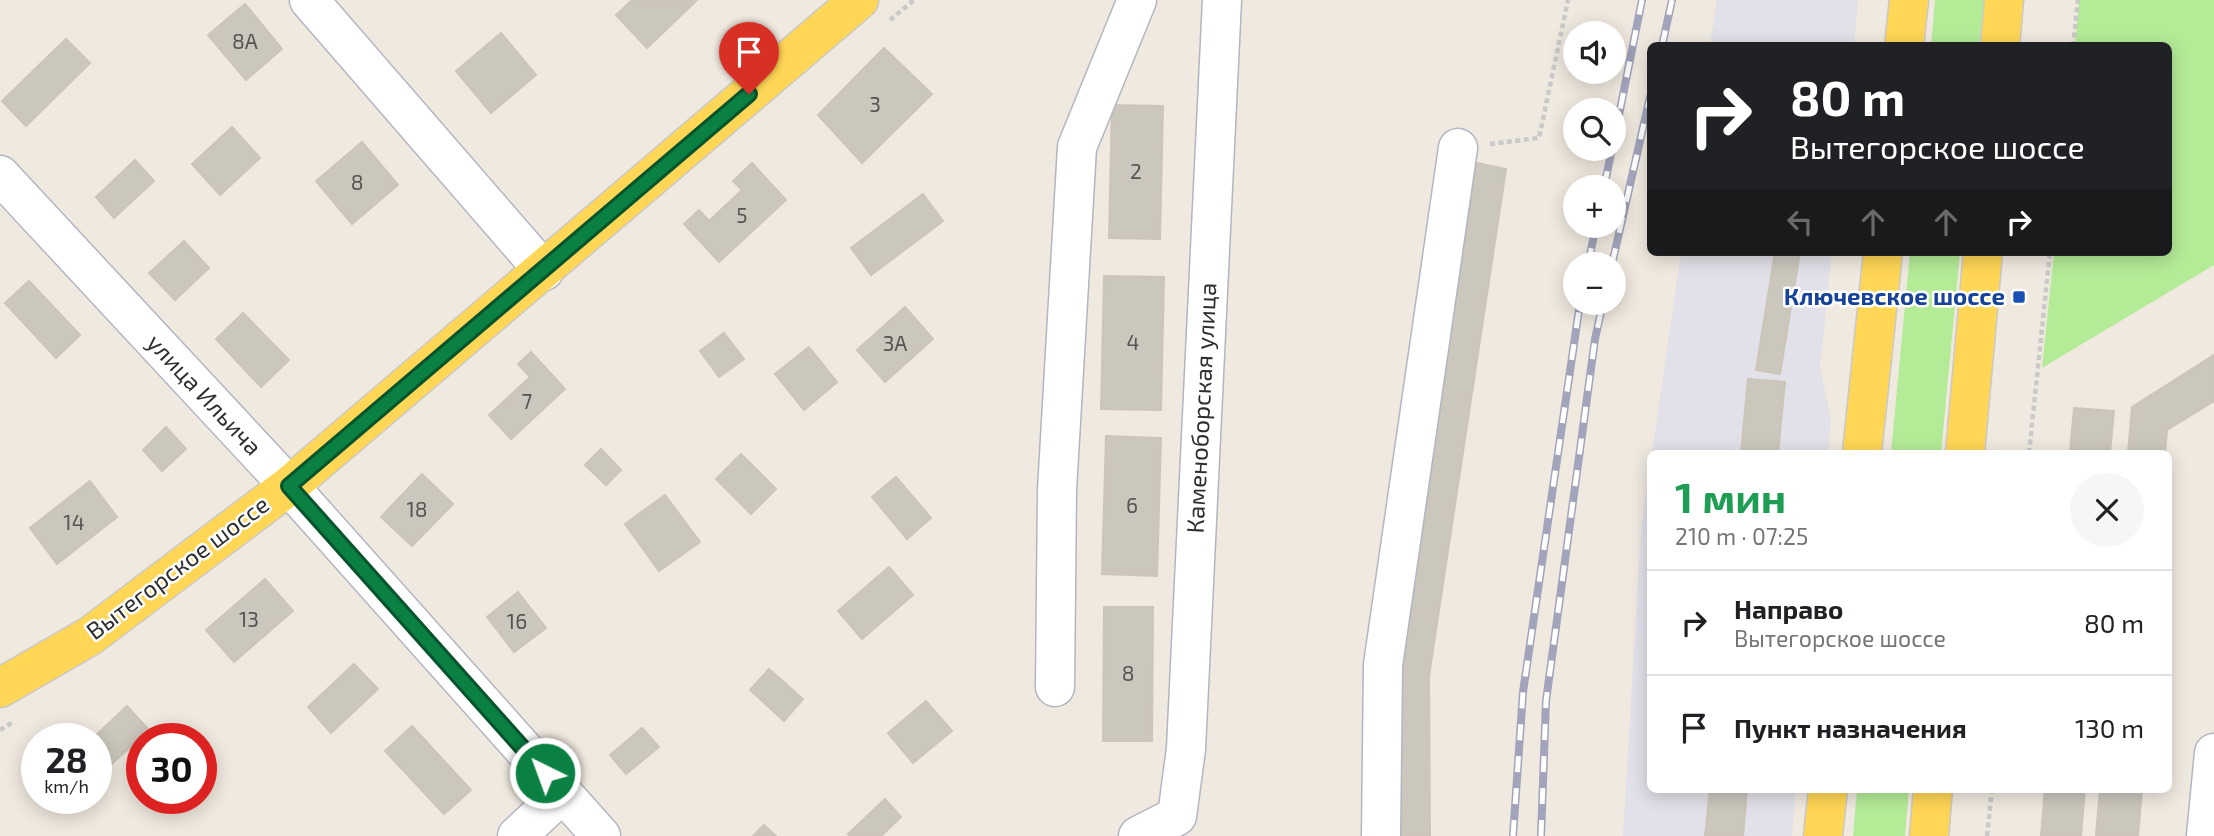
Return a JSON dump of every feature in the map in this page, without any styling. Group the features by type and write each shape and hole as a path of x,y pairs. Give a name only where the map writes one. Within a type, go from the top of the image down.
{"main road":[{"path":"1904,42 1909,0"},
{"path":"2000,42 2004,0"},
{"name":"Вытегорское шоссе","path":"0,688 90,636 289,486 544,271 852,2"},
{"path":"1862,450 1883,256"},
{"path":"1965,450 1983,256"},
{"path":"1823,836 1828,793"},
{"path":"1929,836 1933,793"}],"street":[{"path":"309,0 544,271"},
{"path":"1055,687 1056,491 1077,147 1137,0"},
{"name":"Каменоборская улица","path":"1184,826 1222,0"},
{"path":"1381,836 1383,665 1458,148"},
{"name":"улица Ильича","path":"0,175 289,486 601,836"},
{"path":"2206,836 2214,753"},
{"path":"517,836 563,793"},
{"path":"1138,836 1184,826"}],"path":[{"path":"1458,148 1539,138 1568,0"},
{"path":"2073,42 2078,0"},
{"path":"2029,450 2050,256"},
{"path":"1987,836 1992,793"}],"shaded area":[{"path":"1717,0 1858,0 1854,42 1710,42"},
{"path":"1680,256 1832,256 1820,367 1831,420 1828,450 1652,450"},
{"path":"1647,485 1647,793 1796,793 1792,836 1623,836 1641,528"}],"green space":[{"path":"1935,0 1984,0 1979,42 1931,42"},
{"path":"2079,0 2214,0 2214,265 2042,368 2054,256 2172,256 2172,42 2075,42"},
{"path":"1910,256 1960,256 1941,450 1891,450"},
{"path":"1857,793 1909,793 1905,836 1853,836"}],"building":[{"path":"632,0 697,0 647,48 616,15"},
{"path":"245,4 282,49 246,80 208,35"},
{"path":"501,33 536,75 491,113 456,71"},
{"path":"66,39 90,63 26,126 2,101"},
{"path":"884,48 932,94 862,163 818,115"},
{"path":"1112,105 1163,106 1160,239 1109,238"},
{"path":"232,127 260,158 220,195 192,164"},
{"path":"362,142 398,185 352,224 316,181"},
{"path":"135,160 154,181 114,218 96,197"},
{"path":"752,163 786,200 719,262 684,224 699,210 709,221 742,190 733,181"},
{"path":"1477,163 1506,169 1429,676 1430,836 1396,836 1396,672"},
{"path":"923,194 943,221 871,275 851,248"},
{"path":"184,241 209,268 175,300 149,273"},
{"path":"1774,256 1799,256 1780,374 1756,370"},
{"path":"1104,276 1164,277 1161,410 1101,409"},
{"path":"29,281 80,335 56,358 5,303"},
{"path":"905,307 933,339 885,382 857,350"},
{"path":"243,313 289,360 261,387 216,339"},
{"path":"724,333 744,359 719,377 700,351"},
{"path":"809,347 837,382 804,410 775,374"},
{"path":"531,352 565,389 511,439 489,415 530,377 518,364"},
{"path":"2214,355 2214,401 2167,430 2165,450 2128,450 2132,407"},
{"path":"1748,379 1785,382 1778,450 1741,450"},
{"path":"2074,408 2114,411 2110,450 2070,450"},
{"path":"166,427 186,449 162,471 143,450"},
{"path":"1106,436 1161,438 1157,576 1102,574"},
{"path":"601,449 621,470 606,485 585,465"},
{"path":"741,454 776,489 751,514 716,479"},
{"path":"422,474 453,504 412,546 381,517"},
{"path":"896,477 931,518 907,539 872,497"},
{"path":"90,481 117,517 57,564 30,528"},
{"path":"665,495 700,542 659,571 625,524"},
{"path":"889,567 913,595 862,639 838,611"},
{"path":"265,579 293,611 234,662 206,630"},
{"path":"518,592 546,628 514,652 487,617"},
{"path":"1104,607 1153,607 1152,741 1103,741"},
{"path":"354,664 378,689 331,733 308,707"},
{"path":"769,669 803,699 784,721 750,690"},
{"path":"926,701 952,731 913,763 888,733"},
{"path":"127,706 143,723 126,723 126,751 112,764 112,723 109,723"},
{"path":"412,726 471,790 444,814 385,751"},
{"path":"642,728 659,747 626,774 610,755"},
{"path":"1710,793 1747,793 1743,836 1705,836"},
{"path":"2045,793 2085,793 2081,836 2041,836"},
{"path":"2100,793 2142,793 2138,836 2096,836"},
{"path":"885,799 901,817 881,836 848,834"},
{"path":"764,825 776,836 753,836"}],"railway":[{"path":"1622,98 1642,0"},
{"path":"1663,42 1672,0"},
{"path":"1615,252 1647,110"},
{"path":"1607,175 1609,161"},
{"path":"1591,252 1593,238"},
{"path":"1513,836 1523,692 1578,315"},
{"path":"1541,836 1546,701 1600,315"}],"place":[{"name":"Ключевское шоссе","path":"2019,297"}],"route":[{"path":"545,773 289,486 749,94"}]}
